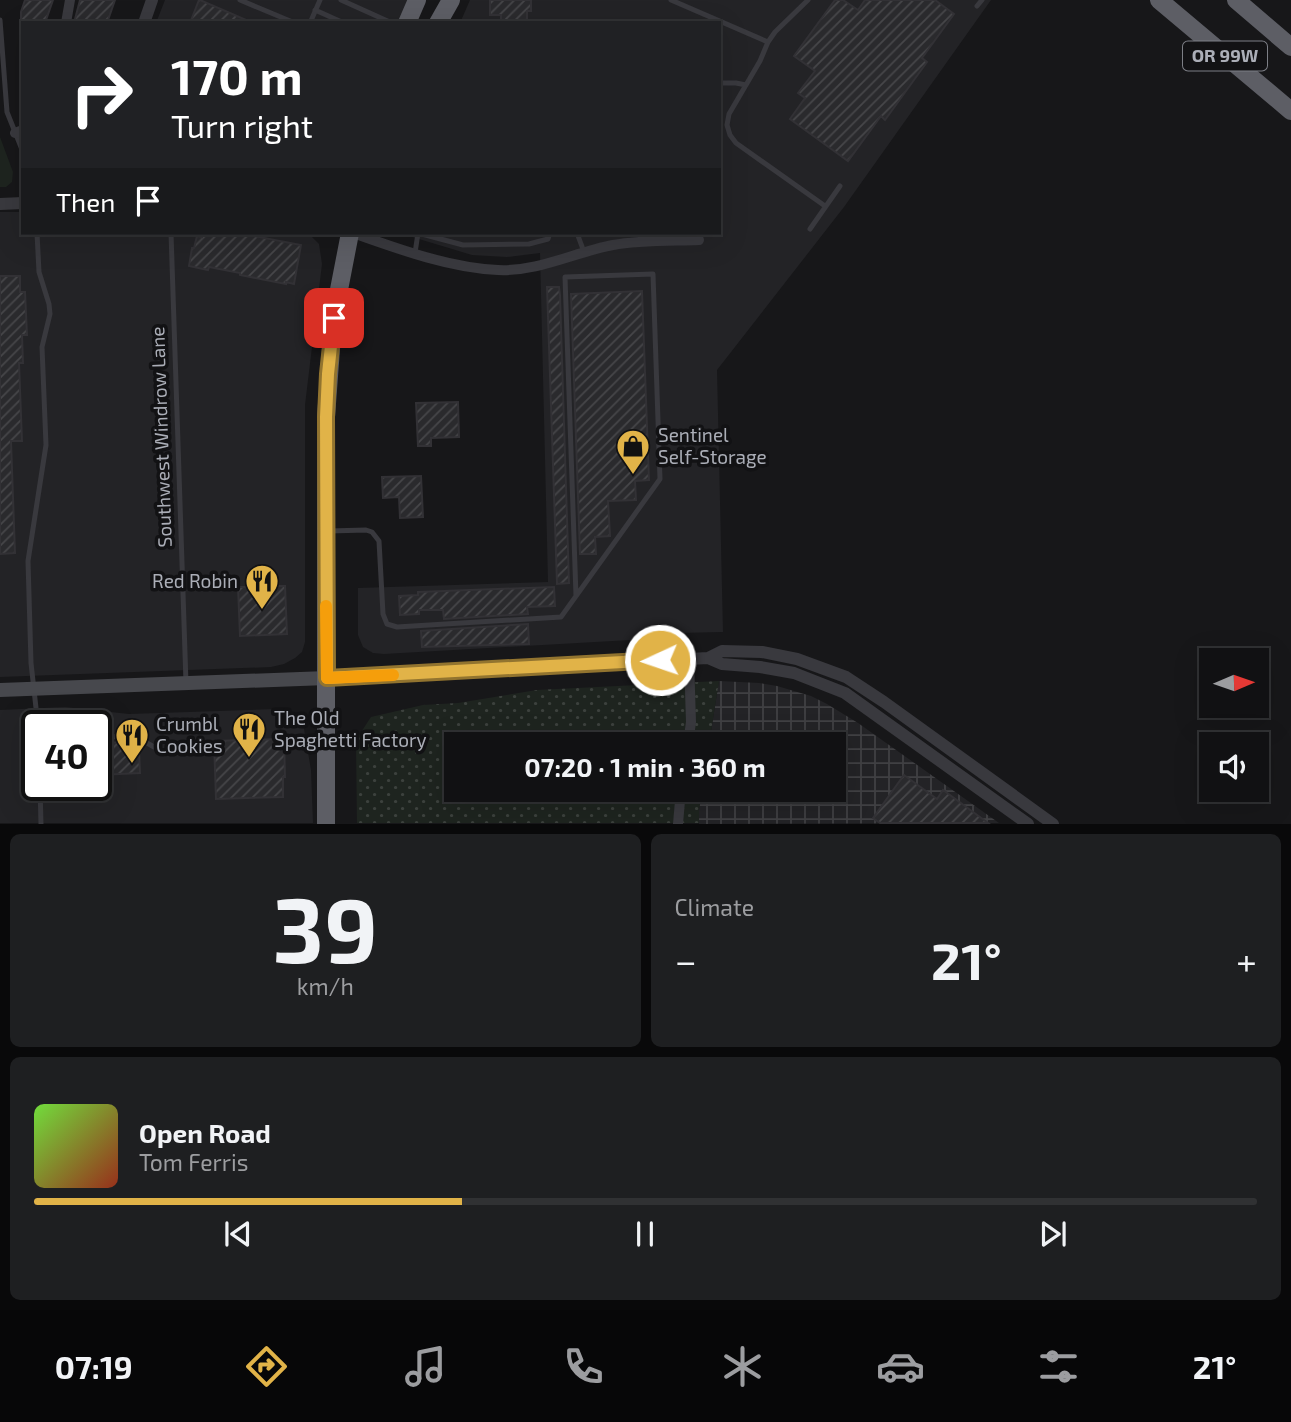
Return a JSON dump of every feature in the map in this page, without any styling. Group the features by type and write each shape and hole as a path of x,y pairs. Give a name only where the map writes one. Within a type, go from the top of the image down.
{"highway":[{"path":"408,21 416,0"},
{"path":"440,13 452,0"},
{"name":"OR 99W","path":"1159,0 1291,111"},
{"name":"OR 99W","path":"1246,3 1291,47"},
{"path":"326,824 326,417 337,300 351,235"}],"main road":[{"path":"0,690 327,678"}],"street":[{"path":"66,21 70,0"},
{"path":"145,21 152,0"},
{"path":"0,204 21,203"},
{"path":"357,235 457,265 500,271 556,262 617,244 699,236"},
{"path":"327,678 708,658 722,651 762,652 797,659 846,677 1053,824"},
{"path":"708,658 722,664 794,673 845,693 1028,824"},
{"path":"688,659 690,732"},
{"path":"678,824 680,802"}],"lane":[{"path":"240,0 291,21"},
{"path":"311,21 320,0"},
{"path":"341,0 388,21"},
{"path":"671,0 720,21"},
{"path":"808,0 768,42 729,114 727,125 736,143 825,206"},
{"path":"977,6 982,0"},
{"path":"315,10 340,21"},
{"path":"0,20 7,112 19,132"},
{"path":"721,22 768,42"},
{"path":"721,83 746,85"},
{"path":"810,229 840,186"},
{"path":"36,710 31,663 28,561 46,445 42,347 50,314 39,272 37,235"},
{"name":"Southwest Windrow Lane","path":"171,235 186,683"},
{"path":"415,253 418,235"},
{"path":"426,235 463,245 529,244 548,239 549,235"},
{"path":"578,235 584,252"},
{"path":"326,531 366,530 372,532 379,541 383,614 387,624 397,627 561,617 660,480 653,274 565,277 576,596"},
{"path":"112,737 135,736 154,747"},
{"path":"40,801 41,824"}],"shaded area":[{"path":"165,0 412,0 401,21 157,21"},
{"path":"470,0 991,0 844,207 717,370 723,632 676,633 665,638 384,654 373,653 363,647 358,635 358,588 548,582 540,253 507,257 472,255 406,235 721,235 721,21 461,21"},
{"path":"0,137 13,172 12,182 6,187 0,187"},
{"path":"0,212 21,212 21,235 311,236 319,244 322,264 305,405 305,642 302,652 284,664 271,667 0,677"},
{"path":"719,681 759,683 811,696 858,723 999,823 699,824 700,802 846,802 846,732 711,732"},
{"path":"719,681 711,732 444,732 444,802 700,802 699,823 357,823 356,740 371,717 423,705 458,703 537,690"},
{"path":"65,707 92,710 21,710 21,801 112,801 112,712 129,714 275,709 291,713 301,721 304,729 311,770 313,823 0,823 0,710"}],"building":[{"path":"25,0 53,0 46,21 21,21"},
{"path":"80,0 115,0 108,21 75,21"},
{"path":"200,0 248,21 191,21"},
{"path":"490,0 531,0 527,21 501,21 501,15 490,15"},
{"path":"835,0 843,0 858,10 865,0 935,0 954,14 922,58 927,62 885,120 881,116 848,161 790,119 805,98 798,93 815,71 794,56"},
{"path":"248,235 301,245 294,284 209,267 208,270 189,266 197,236"},
{"path":"0,276 20,276 20,292 25,292 27,335 22,335 23,363 19,363 22,441 11,441 15,553 0,554"},
{"path":"547,287 559,287 560,295 569,583 557,584"},
{"path":"642,291 649,480 635,481 636,500 608,501 610,536 595,537 596,554 580,554 571,294"},
{"path":"458,402 459,437 431,438 431,446 418,446 416,403"},
{"path":"421,476 423,517 400,518 399,497 383,498 382,477"},
{"name":"Red Robin","path":"264,577 275,586 285,586 287,634 240,636 238,587 249,587 255,579"},
{"path":"554,587 555,606 527,607 528,614 444,619 443,610 419,610 419,614 400,615 399,596 418,595 418,592"},
{"path":"528,624 529,644 422,647 421,631"},
{"name":"The Old Spaghetti Factory","path":"284,739 283,797 216,799 214,741"},
{"path":"131,742 139,750 140,773 112,774 112,743"},
{"path":"904,775 937,799 943,790 988,823 880,823 873,818"}],"slow traffic":[{"path":"326,606 327,678 393,675"}],"place":[{"name":"Sentinel Self-Storage","path":"633,476"},
{"name":"Red Robin","path":"262,611"},
{"name":"The Old Spaghetti Factory","path":"249,759"},
{"name":"Crumbl Cookies","path":"132,765"}],"route":[{"path":"334,318 326,417 327,678 660,660"}]}
